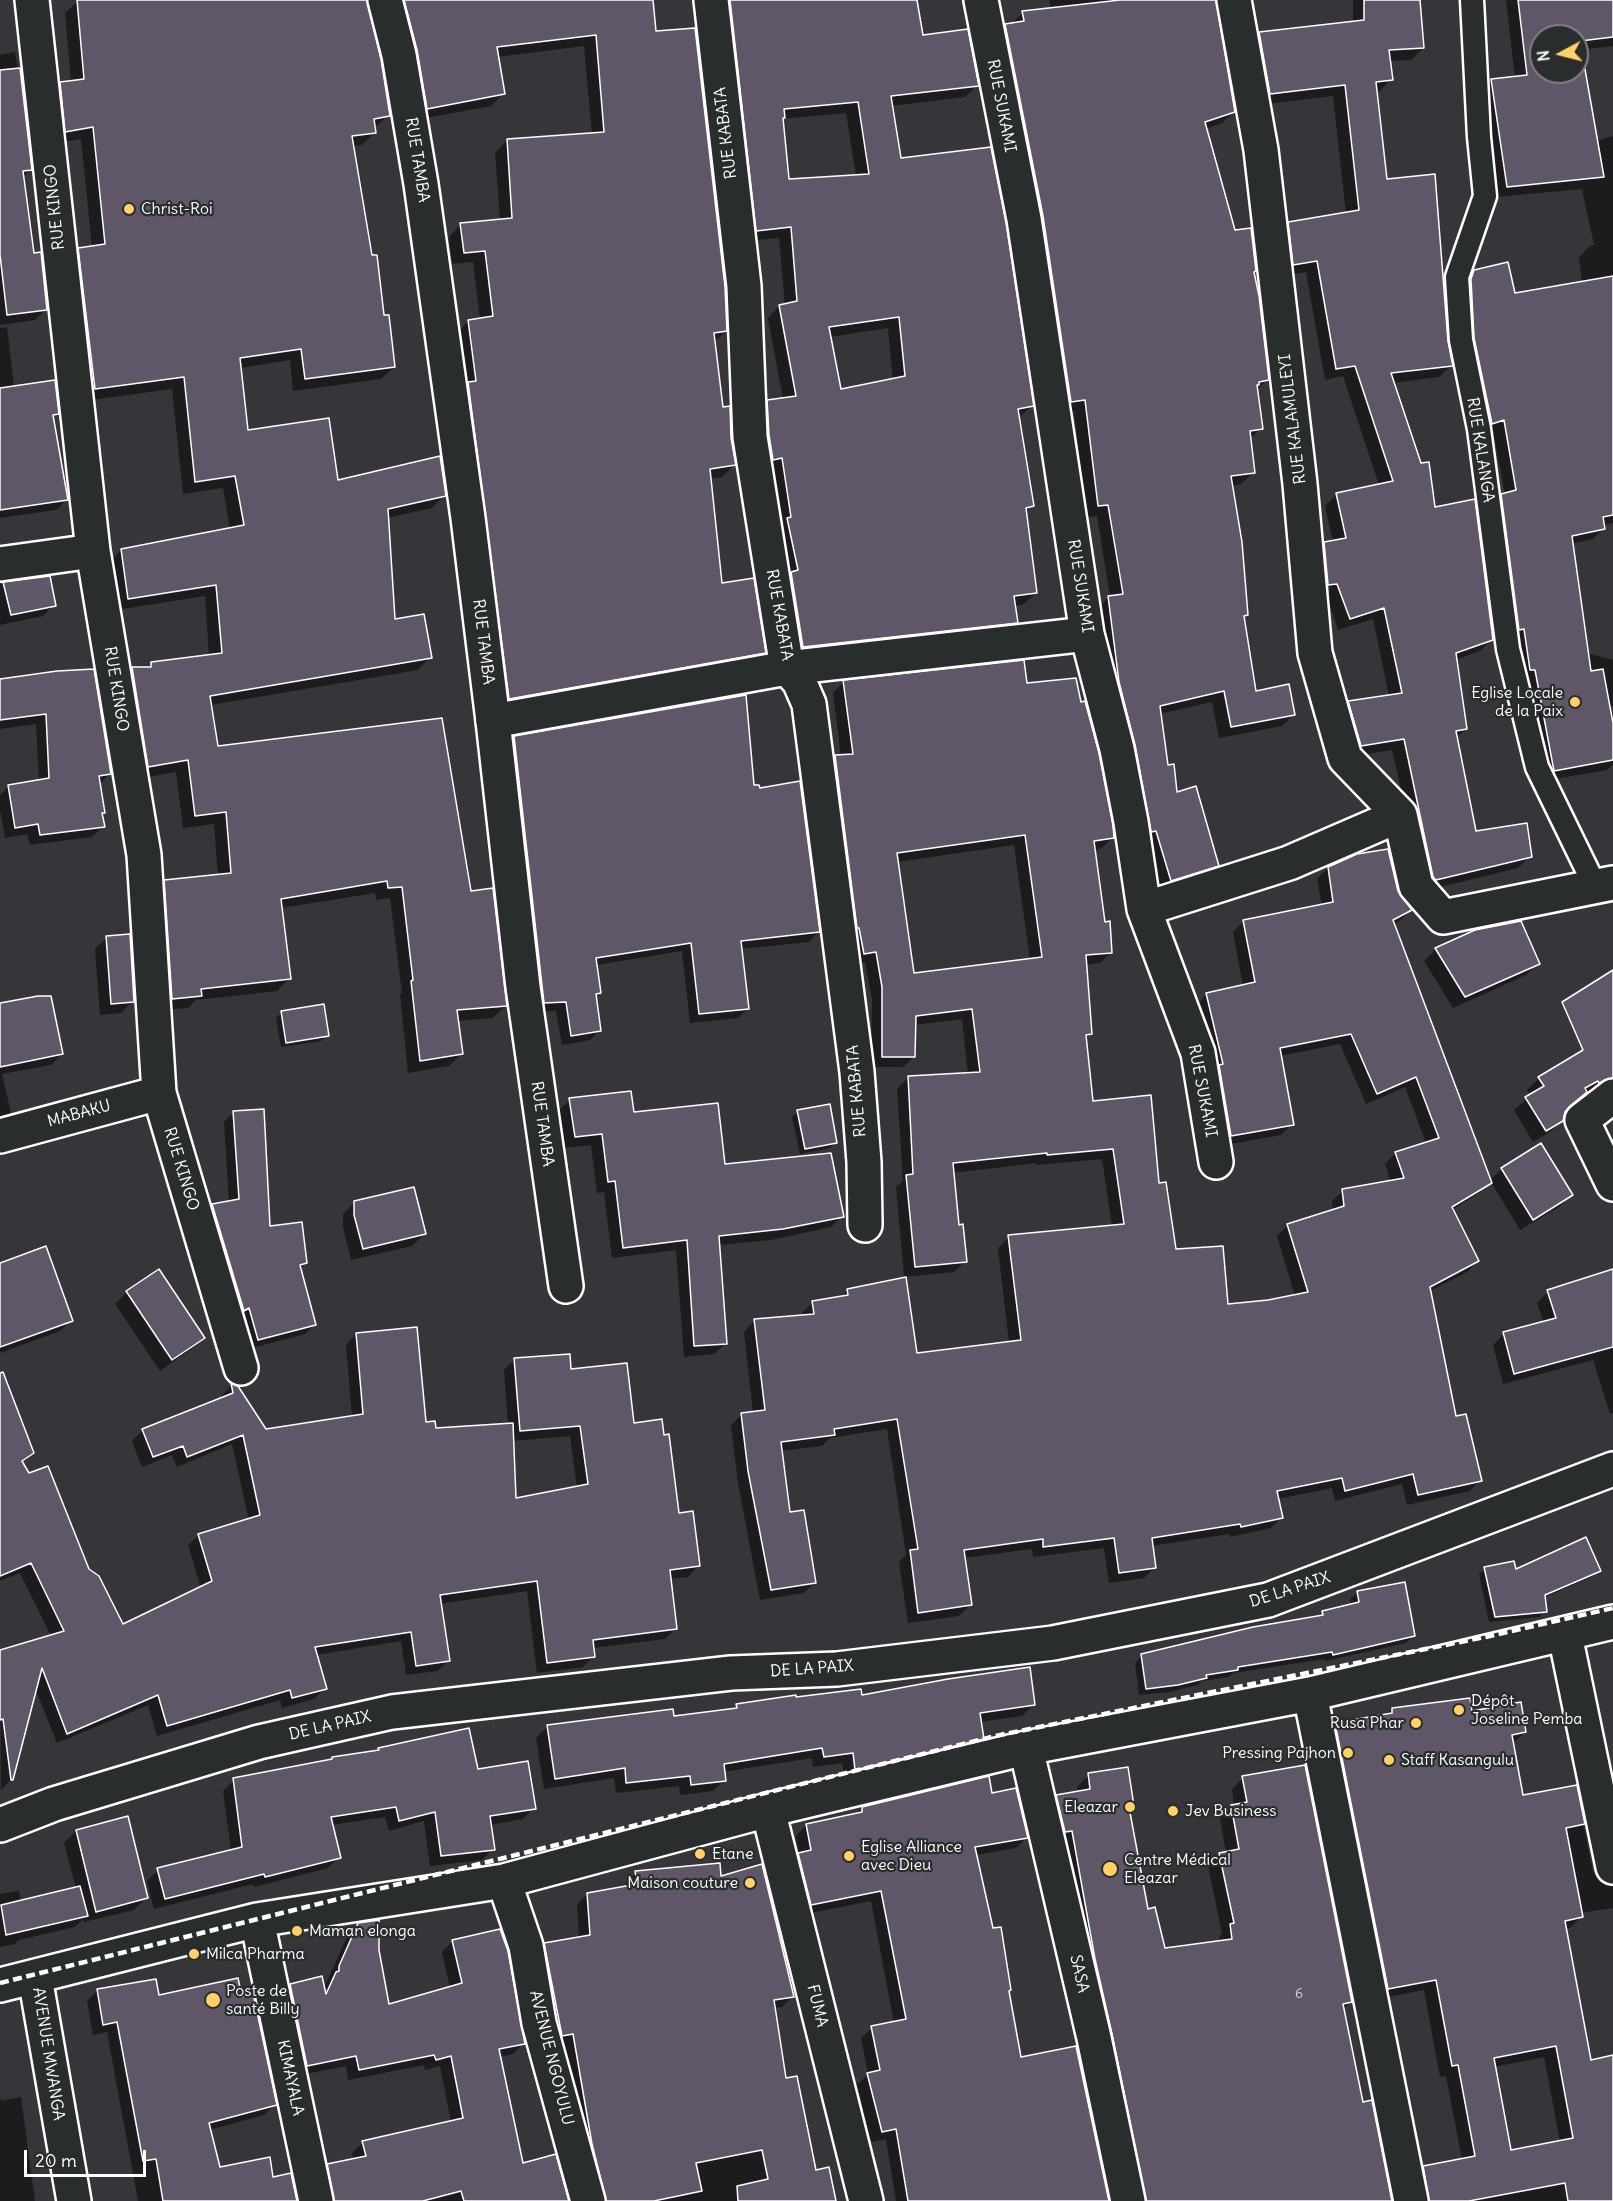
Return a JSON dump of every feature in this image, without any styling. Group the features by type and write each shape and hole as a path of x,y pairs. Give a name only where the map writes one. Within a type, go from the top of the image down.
{"street":[{"name":"RUE KINGO","path":"32,0 93,551 144,855 159,1093 241,1368"},
{"name":"RUE TAMBA","path":"385,0 399,55 421,184 468,518 522,987 566,1286"},
{"name":"RUE KABATA","path":"711,0 744,286 750,436 787,668 799,681 809,704 856,1072 864,1162 865,1225"},
{"name":"RUE SUKAMI","path":"981,0 1024,219 1087,633 1117,749 1144,909 1198,1053 1215,1162"},
{"name":"RUE KALAMULEYI","path":"1234,0 1262,150 1300,484 1315,654 1345,758 1400,815"},
{"path":"0,564 93,551"},
{"path":"493,721 787,668 1087,633"},
{"path":"1144,909 1289,863 1400,815 1416,886 1443,917 1605,885"},
{"name":"MABAKU","path":"0,1136 159,1093"},
{"path":"1613,1096 1582,1120 1613,1184"},
{"name":"DE LA PAIX","path":"0,1826 54,1804 259,1742 392,1712 731,1673 837,1669 1053,1643 1268,1600 1613,1469"},
{"path":"0,1985 257,1920 504,1881 768,1810 1026,1748 1310,1694 1613,1622"},
{"path":"1565,1635 1613,1867"},
{"path":"1310,1694 1411,2201"},
{"name":"SASA","path":"1026,1748 1094,2038 1128,2201"},
{"name":"FUMA","path":"768,1810 866,2201"},
{"name":"AVENUE NGOYULU","path":"504,1881 526,1946 539,2022 588,2201"},
{"name":"KIMAYALA","path":"257,1920 316,2201"},
{"name":"AVENUE MWANGA","path":"35,1977 74,2201"}],"lane":[{"name":"RUE KALANGA","path":"1472,0 1479,137 1485,196 1457,277 1461,340 1479,429 1509,649 1537,767 1605,885"}],"building":[{"path":"77,0 367,0 381,59 390,116 374,119 376,133 352,136 372,255 377,255 384,315 389,315 395,367 305,379 301,349 240,358 248,430 329,418 338,480 440,456 446,496 388,509 395,619 424,614 432,658 210,696 218,746 442,718 471,891 493,888 507,1006 457,1010 463,1054 420,1061 402,887 388,888 387,881 281,899 291,979 201,989 202,996 172,999 164,880 231,873 226,812 195,816 188,760 148,767 132,667 151,667 151,662 222,653 216,585 128,599 121,549 244,525 235,476 195,482 184,377 95,389 78,248 105,244 93,127 65,132 60,82 84,79"},
{"path":"404,0 653,0 656,31 695,28 725,287 727,331 714,333 723,407 730,406 731,438 736,465 710,469 722,583 754,578 766,653 509,699 468,382 476,381 468,320 493,316 485,251 464,253 460,223 512,218 507,139 604,132 596,35 497,47 505,94 427,109 417,50"},
{"path":"730,0 917,0 923,35 968,29 979,86 891,96 901,158 991,147 1006,222 1034,406 1018,409 1034,506 1026,508 1037,593 1014,596 1018,623 803,647 791,572 798,570 787,518 791,517 782,458 773,460 767,400 796,396 779,305 797,301 791,227 756,231","holes":["858,102 869,174 789,179 784,109","899,317 905,376 841,389 829,327"]},
{"path":"1120,0 1216,0 1235,112 1205,122 1235,230 1251,228 1256,271 1254,272 1269,380 1259,382 1257,385 1263,429 1250,431 1255,473 1231,476 1242,542 1248,615 1244,616 1256,691 1289,684 1295,715 1231,727 1224,691 1160,706 1168,765 1174,764 1177,792 1196,786 1219,866 1171,881 1156,831 1151,832 1135,745 1119,682 1108,596 1123,594 1108,505 1098,506 1085,400 1071,402 1043,216 1005,24 1024,21 1022,11"},
{"path":"1364,0 1420,0 1424,48 1389,50 1393,80 1376,82 1387,179 1435,174 1448,341 1453,366 1391,373 1421,463 1429,462 1435,507 1475,499 1493,640 1456,653 1467,729 1456,731 1476,831 1527,823 1532,857 1436,880 1433,877 1404,739 1361,746 1348,701 1402,693 1384,608 1350,619 1337,584 1328,585 1324,542 1346,538 1336,493 1393,481 1355,366 1336,369 1317,261 1293,265 1288,222 1359,210 1345,85 1270,94 1259,32 1364,20"},
{"path":"1518,0 1613,0 1613,37 1589,40 1589,24 1529,24 1529,84 1588,84 1604,177 1507,187 1491,79 1527,75"},
{"path":"20,68 32,170 23,171 34,253 41,252 47,310 7,315 0,255 0,70"},
{"path":"1508,262 1515,293 1613,276 1613,515 1603,517 1605,529 1572,536 1591,671 1603,669 1613,723 1613,760 1554,771 1535,670 1530,670 1524,629 1519,630 1501,494 1516,490 1504,420 1492,424 1474,338 1471,279 1474,270"},
{"path":"55,380 59,414 53,415 68,500 0,510 0,388"},
{"path":"50,576 56,606 11,615 3,582"},
{"path":"1024,660 1027,683 1076,678 1081,702 1085,701 1099,753 1114,838 1094,841 1105,922 1110,921 1112,953 1086,955 1092,1034 1086,1035 1093,1101 1151,1095 1159,1183 1166,1182 1176,1249 1223,1246 1228,1304 1268,1300 1308,1292 1287,1224 1344,1206 1342,1189 1404,1178 1395,1152 1439,1138 1416,1077 1377,1094 1351,1034 1280,1048 1294,1125 1231,1136 1219,1065 1223,1064 1206,993 1255,982 1243,920 1333,902 1328,867 1357,854 1388,849 1398,891 1412,910 1393,920 1492,1183 1452,1207 1479,1261 1430,1287 1456,1416 1466,1414 1482,1481 1418,1495 1413,1474 1345,1491 1342,1478 1277,1491 1283,1518 1241,1527 1240,1524 1152,1538 1156,1568 1119,1573 1114,1538 1043,1547 1043,1539 964,1550 972,1605 918,1613 910,1550 918,1549 897,1419 834,1429 835,1435 781,1442 790,1512 804,1510 816,1583 771,1590 748,1471 741,1413 765,1410 754,1319 814,1314 812,1301 848,1295 847,1289 906,1277 917,1353 1021,1340 1008,1235 1124,1224 1113,1149 953,1163 959,1225 963,1224 967,1262 915,1267 906,1175 913,1174 908,1076 980,1072 972,1009 916,1016 915,1057 882,1057 882,987 876,952 864,954 859,928 857,928 835,755 853,754 843,680","holes":["1025,835 1042,957 914,973 897,853"]},
{"path":"94,669 111,774 99,776 105,827 40,835 38,824 15,828 8,785 49,778 46,714 0,720 0,679 57,671"},
{"path":"746,695 754,785 759,785 760,788 800,781 820,932 741,941 749,1009 699,1014 691,943 596,958 601,993 596,994 601,1031 571,1036 566,1002 544,1003 514,736"},
{"path":"1521,921 1540,964 1465,997 1435,948 1475,930"},
{"path":"130,934 134,1002 111,1004 106,936"},
{"path":"1613,970 1613,1078 1599,1083 1598,1081 1585,1088 1587,1092 1565,1112 1563,1121 1546,1131 1525,1097 1544,1086 1538,1077 1583,1050 1562,1002"},
{"path":"51,996 63,1054 0,1067 0,1003"},
{"path":"324,1004 329,1036 286,1043 281,1011"},
{"path":"631,1091 634,1112 718,1103 725,1164 831,1153 844,1217 783,1229 719,1236 727,1344 694,1346 687,1240 623,1248 615,1181 608,1182 602,1134 575,1137 569,1098"},
{"path":"830,1104 837,1143 805,1149 797,1110"},
{"path":"264,1109 270,1226 302,1222 307,1263 300,1265 316,1325 258,1340 249,1308 244,1311 212,1204 239,1199 233,1111"},
{"path":"1541,1143 1573,1195 1533,1220 1501,1168"},
{"path":"414,1187 426,1234 363,1249 354,1215 354,1201"},
{"path":"46,1246 73,1321 0,1347 0,1263"},
{"path":"159,1269 205,1338 172,1360 126,1291"},
{"path":"1613,1269 1613,1347 1514,1374 1503,1332 1556,1318 1547,1290"},
{"path":"417,1327 426,1422 435,1421 436,1428 513,1423 516,1498 588,1484 580,1426 520,1431 514,1358 570,1354 571,1369 627,1363 634,1423 662,1419 664,1435 669,1434 679,1513 693,1511 700,1566 670,1570 677,1629 593,1640 595,1657 547,1663 537,1581 440,1595 450,1661 416,1666 411,1632 315,1647 327,1689 292,1698 290,1690 167,1726 158,1695 67,1734 42,1668 13,1780 11,1780 3,1719 0,1720 0,1650 64,1631 31,1563 0,1576 0,1373 3,1372 34,1453 22,1461 29,1473 48,1466 89,1569 99,1576 123,1624 212,1581 198,1534 260,1515 243,1435 187,1457 183,1446 153,1457 142,1429 233,1393 231,1383 238,1386 266,1429 363,1414 356,1333"},
{"path":"1586,1537 1601,1571 1545,1595 1547,1612 1495,1617 1484,1567 1514,1561 1516,1569"},
{"path":"1405,1582 1415,1636 1333,1655 1332,1652 1238,1667 1238,1670 1206,1675 1207,1678 1178,1685 1146,1689 1141,1654 1253,1627 1323,1615 1322,1611 1359,1602 1357,1591"},
{"path":"1030,1667 1035,1705 980,1713 984,1739 855,1770 853,1753 824,1757 822,1748 724,1764 726,1781 691,1785 690,1776 626,1783 625,1768 555,1779 547,1725 673,1709 674,1716 737,1708 736,1704 796,1695 796,1697 861,1689 862,1695"},
{"path":"1470,1698 1472,1711 1521,1702 1526,1732 1512,1735 1523,1795 1577,1785 1585,1824 1566,1828 1583,1917 1565,1921 1591,2060 1613,2055 1613,2201 1568,2201 1565,2183 1469,2201 1429,2201 1423,2166 1475,2156 1458,2065 1452,2066 1436,1980 1388,1989 1335,1723 1392,1713 1392,1708","holes":["1556,2046 1573,2138 1511,2150 1494,2058"]},
{"path":"469,1728 478,1769 528,1761 536,1809 490,1816 495,1850 441,1856 435,1812 399,1821 396,1807 331,1817 341,1858 265,1877 264,1874 165,1899 157,1868 242,1847 233,1778 332,1759 332,1757 379,1750 378,1748"},
{"path":"1305,1765 1352,2002 1343,2004 1363,2102 1372,2100 1392,2201 1146,2201 1095,1959 1072,1831 1065,1832 1056,1795 1090,1789 1088,1773 1128,1767 1134,1806 1129,1807 1148,1909 1155,1907 1165,1948 1232,1939 1230,1924 1234,1923 1219,1853 1239,1849 1231,1805 1247,1802 1242,1776"},
{"path":"989,1776 992,1793 1016,1788 1028,1838 975,1847 993,1928 1001,1927 1011,1990 1009,1991 1021,2057 1076,2046 1109,2201 908,2201 896,2129 882,2132 867,2073 880,2070 871,2026 906,2019 881,1891 811,1905 798,1853 811,1850 806,1824 862,1812 862,1807"},
{"path":"128,1816 148,1898 96,1912 76,1830"},
{"path":"720,1863 721,1876 762,1864 794,1997 774,2000 786,2078 797,2076 816,2170 829,2167 836,2201 738,2201 737,2186 768,2179 762,2150 696,2163 702,2191 654,2201 606,2201 592,2144 573,2034 562,2036 544,1943 590,1935 587,1893 637,1884 635,1871"},
{"path":"80,1886 88,1916 6,1935 1,1905"},
{"path":"379,1920 379,1950 389,2004 462,1983 452,1940 500,1929 508,1951 525,2044 499,2049 523,2163 556,2154 569,2201 464,2201 461,2191 423,2201 334,2201 327,2164 366,2156 362,2141 463,2118 451,2056 436,2060 434,2055 359,2070 356,2056 307,2066 290,1984 322,1976 326,1994 336,1972 339,1971 339,1966 358,1923"},
{"path":"238,1978 242,1997 253,1993 277,2105 209,2123 220,2167 270,2157 273,2177 291,2173 297,2201 163,2201 156,2159 143,2161 117,2022 103,2025 97,1989 156,1979 159,1995"}],"railway":[{"path":"0,1983 995,1736 1490,1636 1613,1608"}],"place":[{"name":"Christ-Roi","path":"129,209"},
{"name":"Eglise Locale de la Paix","path":"1575,702"},
{"name":"Dépôt Joseline Pemba","path":"1459,1710"},
{"name":"Rusa Phar","path":"1416,1723"},
{"name":"Pressing Pajhon","path":"1348,1753"},
{"name":"Staff Kasangulu","path":"1389,1760"},
{"name":"Eleazar","path":"1130,1807"},
{"name":"Jev Business","path":"1173,1811"},
{"name":"Etane","path":"700,1854"},
{"name":"Eglise Alliance avec Dieu","path":"849,1856"},
{"name":"Centre Médical Eleazar","path":"1110,1869"},
{"name":"Maison couture","path":"750,1883"},
{"name":"Maman elonga","path":"297,1931"},
{"name":"Milca Pharma","path":"194,1954"},
{"name":"Poste de santé Billy","path":"213,2000"}]}
